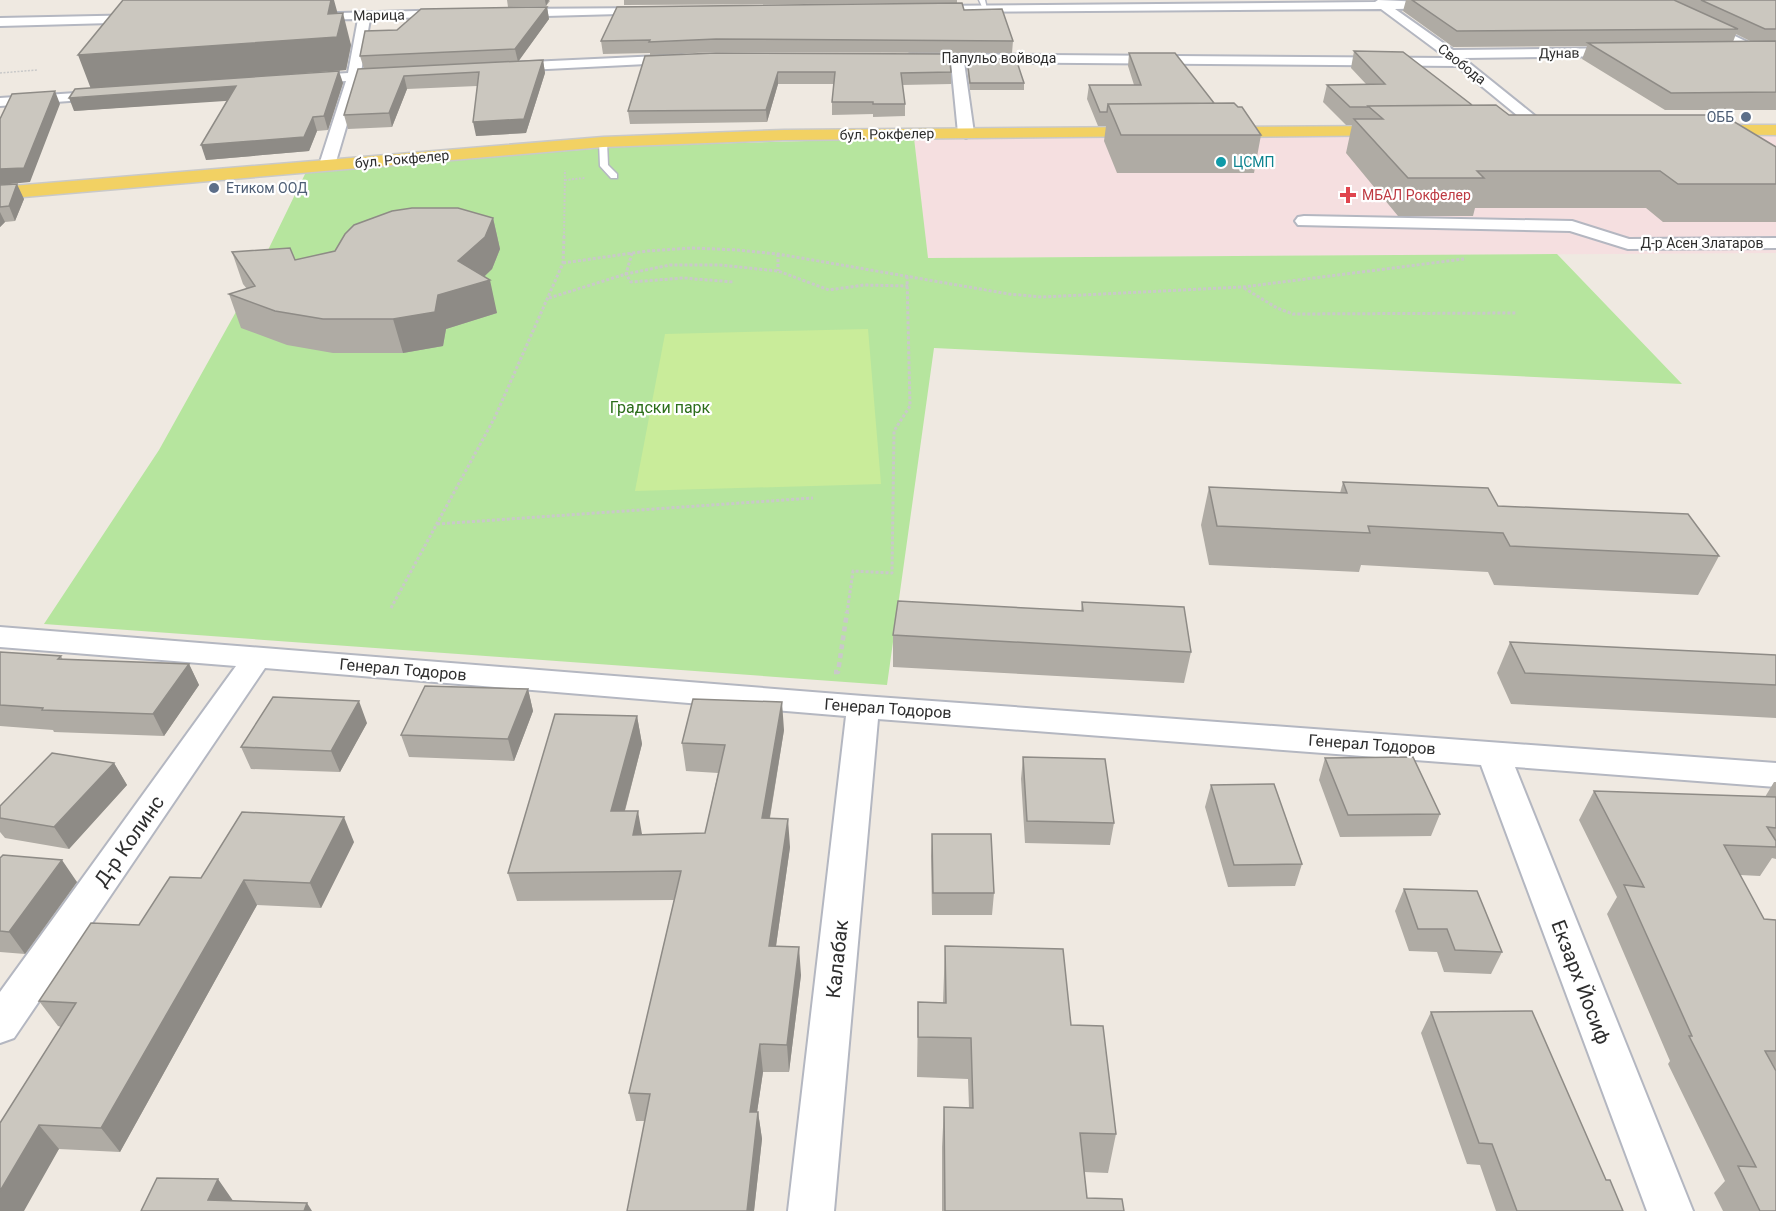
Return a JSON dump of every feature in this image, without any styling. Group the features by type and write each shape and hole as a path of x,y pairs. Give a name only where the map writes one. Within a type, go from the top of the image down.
{"main road":[{"path":"1521,131 1568,130"},
{"path":"1688,130 1776,130"},
{"path":"1202,132 1415,131"},
{"name":"бул. Рокфелер","path":"0,193 603,142 784,135 1167,132"}],"street":[{"path":"578,12 583,0"},
{"path":"1634,3 1655,2 1760,51"},
{"path":"913,9 984,4 1380,3 1456,5"},
{"name":"Свобода","path":"1380,3 1455,58 1545,131"},
{"path":"56,21 85,5"},
{"path":"495,13 662,11"},
{"name":"Марица","path":"294,16 472,14"},
{"path":"327,165 354,76 365,15"},
{"path":"0,22 164,19"},
{"path":"1724,51 1776,51"},
{"name":"Дунав","path":"1455,58 1641,52"},
{"name":"Папульо войвода","path":"900,58 1455,58"},
{"path":"957,58 966,133"},
{"path":"497,68 694,59"},
{"path":"284,81 414,73"},
{"path":"0,102 119,94"},
{"path":"1688,130 1722,148"},
{"name":"Д-р Асен Златаров","path":"1304,221 1572,226 1628,244 1776,243"},
{"name":"Генерал Тодоров","path":"0,637 863,707 1776,775"},
{"name":"Д-р Колинс","path":"0,1025 257,658"},
{"name":"Калабак","path":"810,1211 863,707"},
{"name":"Екзарх Йосиф","path":"1493,753 1670,1211"}],"lane":[{"path":"603,142 604,166 614,176"}],"path":[{"path":"0,73 37,70"},
{"path":"391,608 495,417 563,263 565,145"},
{"path":"563,263 632,253 692,248 738,250 778,254 1009,294 1042,297 1243,287 1464,259"},
{"path":"632,253 626,274 631,282 685,277 734,282"},
{"path":"778,254 778,271"},
{"path":"549,298 626,274 670,265 719,265 778,271 829,290 864,285 908,286"},
{"path":"827,671 838,672 853,571 892,573 894,431 910,406 907,276"},
{"path":"1243,287 1277,308 1293,314 1516,314"},
{"path":"437,524 813,498"}],"shaded area":[{"name":"МБАЛ Рокфелер","path":"1776,136 1776,253 927,258 914,138"}],"green space":[{"name":"Градски парк","path":"914,138 928,258 1557,254 1682,384 934,348 887,685 44,624 159,450 252,283 306,172 631,146"},
{"path":"868,329 881,484 635,491 665,334"}],"building":[{"path":"123,0 331,0 328,14 343,13 337,37 78,55"},
{"path":"1412,0 1674,0 1738,29 1457,31"},
{"path":"1701,0 1776,0 1776,29 1765,29"},
{"path":"962,3 964,10 1002,9 1013,41 716,39 649,42 650,40 601,41 617,7"},
{"path":"547,7 515,49 360,56 365,31 397,30 421,9"},
{"path":"1776,41 1776,92 1671,93 1588,43"},
{"path":"1354,51 1403,52 1472,105 1350,107 1327,85 1385,84"},
{"path":"716,53 949,54 951,72 901,73 905,104 832,102 835,72 778,72 766,110 628,111 645,56"},
{"path":"1129,53 1175,53 1214,103 1108,104 1107,112 1100,112 1089,85 1141,85"},
{"path":"967,59 1016,59 1024,83 970,83"},
{"path":"543,60 524,119 473,122 479,72 404,76 389,113 344,115 358,69"},
{"path":"339,71 324,116 313,117 304,137 201,145 236,86 69,98 75,89"},
{"path":"55,91 24,168 0,169 0,119 12,94"},
{"path":"1234,103 1242,107 1261,135 1121,135 1108,104"},
{"path":"1496,105 1509,115 1723,115 1776,147 1776,184 1678,184 1660,171 1477,171 1484,178 1408,178 1354,119 1383,119 1368,106"},
{"path":"17,184 9,206 0,207 0,185"},
{"path":"412,208 458,208 493,218 485,237 458,261 490,280 438,295 435,312 393,319 323,319 275,311 229,294 255,286 232,252 290,248 295,260 335,251 345,234 354,225 392,211"},
{"path":"1343,482 1488,488 1498,506 1688,514 1719,556 1510,546 1503,533 1368,526 1370,533 1217,526 1209,487 1347,493"},
{"path":"898,601 1083,611 1082,602 1184,607 1191,652 893,635"},
{"path":"1510,642 1776,655 1776,685 1525,673"},
{"path":"0,652 61,656 58,659 189,664 153,714 42,710 43,708 0,705"},
{"path":"425,686 528,689 508,739 401,735"},
{"path":"273,697 359,701 331,751 241,747"},
{"path":"693,699 782,702 762,818 788,819 769,946 799,947 787,1045 760,1044 750,1112 758,1112 747,1211 627,1211 650,1094 629,1093 681,871 508,873 555,714 637,716 611,811 638,811 633,835 705,833 725,745 682,743"},
{"path":"52,753 114,763 54,827 0,818 0,806"},
{"path":"1023,757 1105,759 1114,823 1027,821"},
{"path":"1413,757 1440,814 1348,815 1325,758"},
{"path":"1274,784 1302,864 1234,865 1211,785"},
{"path":"1594,791 1776,797 1776,828 1767,827 1776,841 1776,847 1724,845 1764,919 1776,920 1776,1051 1765,1051 1776,1071 1776,1211 1760,1211 1738,1166 1756,1167 1689,1036 1692,1036 1624,885 1644,887"},
{"path":"242,812 344,817 310,883 244,880 101,1128 39,1125 0,1191 0,1123 76,1003 39,1001 91,923 139,925 170,877 201,878"},
{"path":"932,834 991,834 994,893 933,893"},
{"path":"3,855 62,860 9,932 0,931 0,858"},
{"path":"1404,889 1477,891 1502,952 1455,950 1447,929 1418,929"},
{"path":"945,946 1063,949 1071,1025 1103,1026 1116,1134 1080,1133 1087,1198 1122,1199 1124,1211 945,1211 944,1107 973,1108 971,1038 918,1037 918,1002 946,1003"},
{"path":"1532,1011 1606,1180 1610,1180 1623,1211 1517,1211 1492,1144 1479,1143 1431,1012"},
{"path":"157,1178 218,1179 208,1200 307,1203 304,1211 141,1211"}],"place":[{"name":"ОББ","path":"1746,117"},
{"name":"ЦСМП","path":"1221,162"},
{"name":"Етиком ООД","path":"214,188"},
{"name":"МБАЛ Рокфелер","path":"1348,195"}]}
